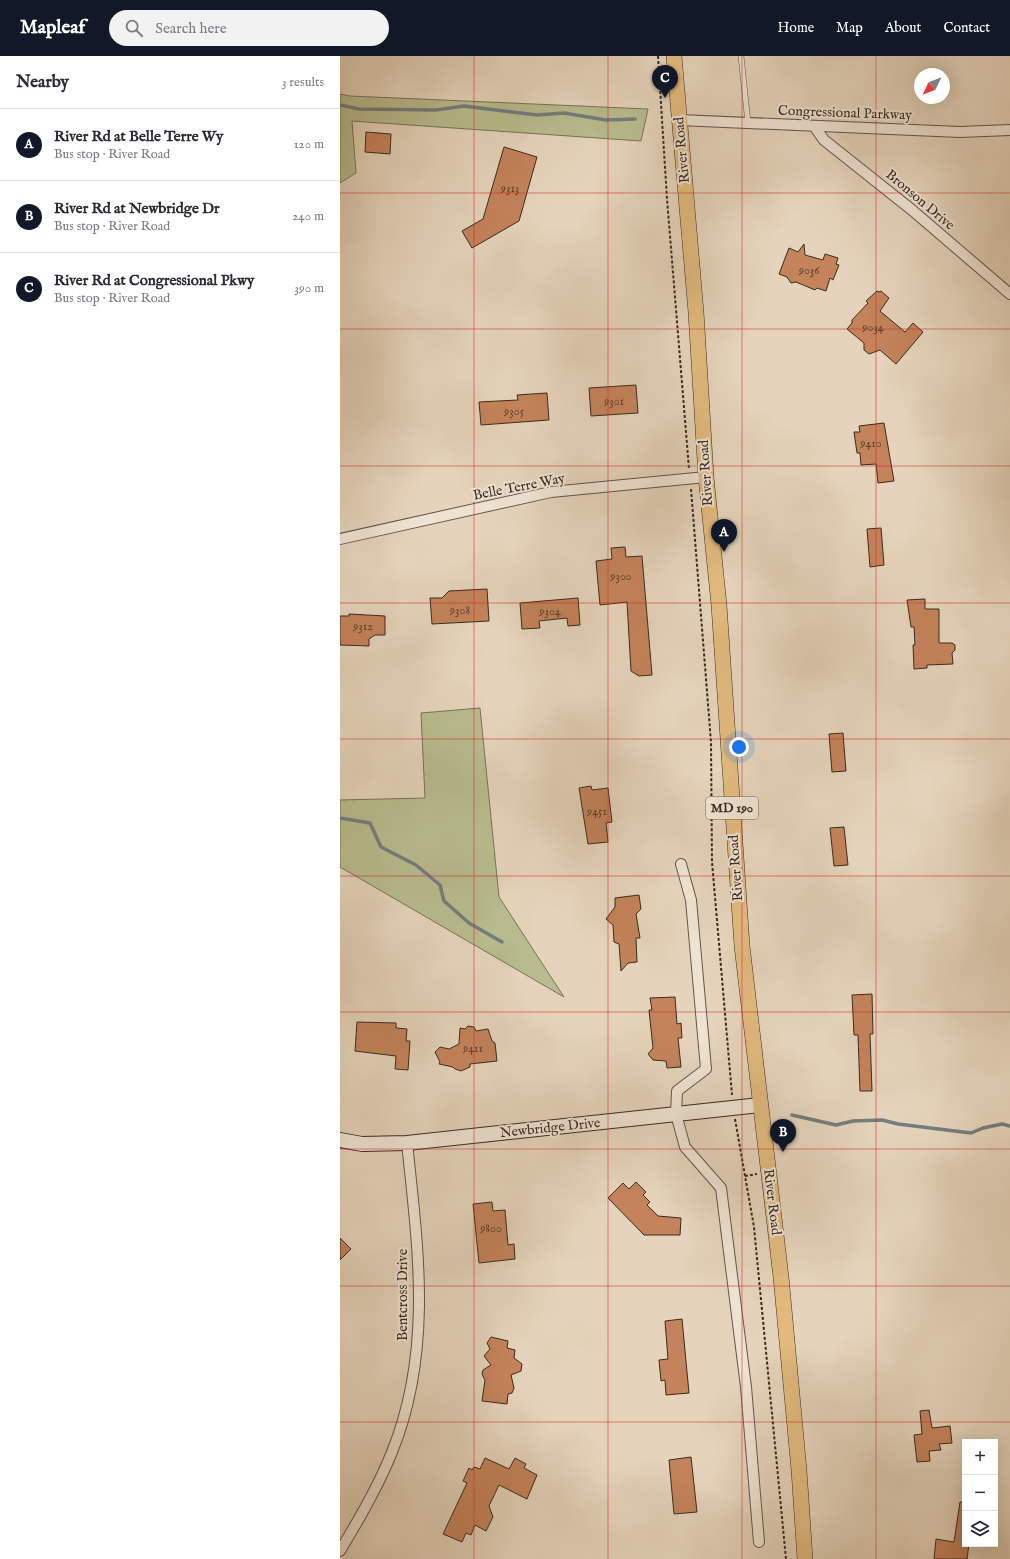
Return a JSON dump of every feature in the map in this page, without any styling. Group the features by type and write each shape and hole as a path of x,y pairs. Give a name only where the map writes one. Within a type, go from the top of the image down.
{"main road":[{"name":"River Road","path":"674,56 696,312 706,477 719,605 742,946 781,1277 799,1470 805,1559"}],"street":[{"name":"Congressional Parkway","path":"679,120 960,132 1010,130"},
{"name":"Bronson Drive","path":"814,126 824,140 912,210 1010,294"},
{"name":"Belle Terre Way","path":"340,539 551,492 706,477"},
{"path":"681,864 692,900 706,1069 677,1091 676,1114 685,1147 721,1188 746,1387 758,1542"},
{"name":"Newbridge Drive","path":"340,1140 362,1144 407,1143 760,1105"},
{"name":"Bentcross Drive","path":"340,1551 372,1496 392,1451 407,1404 418,1347 420,1298 418,1248 407,1143"}],"lane":[{"path":"741,56 748,123"}],"path":[{"path":"658,56 667,199 711,742 712,862 733,1108 754,1227 786,1559"}],"green space":[{"path":"340,94 350,96 648,109 641,141 352,121 356,173 340,183"},
{"path":"480,708 499,897 564,997 340,867 340,800 425,798 421,713"}],"building":[{"path":"366,132 391,134 390,154 365,152"},
{"path":"504,147 537,157 519,221 472,248 462,231 483,219"},
{"path":"804,244 805,255 823,260 825,254 838,258 836,264 839,265 833,280 830,278 826,291 817,288 815,290 796,282 791,283 787,277 779,274 789,248 798,252"},
{"path":"877,291 881,291 889,298 880,311 905,332 913,323 923,332 896,364 880,350 869,354 864,350 864,343 847,329 852,323 852,320 868,303 866,301"},
{"path":"636,385 638,413 591,416 589,388"},
{"path":"547,393 549,420 481,425 479,402 518,400 517,395"},
{"path":"884,423 894,481 878,483 876,464 861,465 860,453 857,453 854,432 860,432 859,426"},
{"path":"881,528 884,565 870,567 867,529"},
{"path":"625,547 626,557 642,556 652,675 639,676 631,671 627,602 600,605 596,561 612,559 611,548"},
{"path":"487,589 489,621 432,624 430,598 442,598 449,591"},
{"path":"578,598 580,625 568,626 567,618 539,621 540,628 522,629 520,603"},
{"path":"925,599 925,609 939,609 939,643 952,643 955,645 955,650 952,653 953,664 927,665 927,668 914,669 914,627 911,627 907,600"},
{"path":"349,614 385,616 385,635 375,635 369,639 369,646 340,645 340,616 349,616"},
{"path":"843,733 846,771 832,772 829,734"},
{"path":"591,786 592,790 608,788 612,822 606,823 608,842 588,844 579,788"},
{"path":"844,827 848,865 834,866 830,828"},
{"path":"639,895 641,909 636,914 640,938 636,938 637,962 628,963 621,971 619,944 614,942 613,925 606,919 615,907 615,898"},
{"path":"872,994 873,1034 870,1034 872,1091 860,1091 858,1035 854,1035 852,995"},
{"path":"675,997 677,1024 681,1023 682,1038 678,1038 681,1067 667,1068 666,1061 653,1060 648,1054 653,1048 649,1010 652,1010 650,998"},
{"path":"357,1022 396,1023 396,1028 407,1029 406,1041 410,1041 408,1070 395,1069 396,1056 355,1051"},
{"path":"468,1026 474,1027 476,1031 488,1029 492,1041 495,1043 497,1061 470,1064 470,1067 461,1071 453,1067 439,1064 440,1062 435,1052 440,1047 449,1049 459,1044 460,1028 465,1029"},
{"path":"636,1182 646,1192 643,1195 650,1202 647,1205 658,1216 681,1218 680,1235 644,1235 608,1198 623,1183 629,1189"},
{"path":"492,1202 493,1211 505,1210 508,1245 514,1244 515,1259 479,1263 473,1204"},
{"path":"340,1238 351,1249 340,1260"},
{"path":"682,1319 689,1393 666,1395 665,1380 661,1381 659,1360 668,1359 665,1321"},
{"path":"491,1337 508,1341 507,1348 515,1350 514,1358 522,1364 521,1371 511,1375 514,1388 512,1393 508,1394 507,1404 482,1401 485,1380 482,1374 483,1370 491,1365 484,1356 490,1349 487,1343"},
{"path":"929,1410 932,1428 950,1426 952,1443 939,1444 941,1450 929,1451 930,1461 917,1462 914,1435 922,1434 920,1411"},
{"path":"691,1457 697,1512 674,1514 669,1460"},
{"path":"485,1458 509,1469 515,1458 526,1464 524,1468 537,1475 527,1499 499,1485 489,1506 493,1517 486,1531 475,1525 471,1535 466,1533 462,1542 443,1534 467,1483 463,1481 469,1468 472,1470 474,1467 480,1469"},
{"path":"960,1502 962,1502 962,1547 969,1547 967,1559 934,1559 936,1539 954,1542"}],"waterway":[{"path":"340,105 359,109 436,110 464,106 537,115 564,113 606,120 635,119"},
{"path":"340,818 370,823 381,847 416,865 440,885 444,901 469,923 502,942"},
{"path":"792,1115 836,1125 853,1121 882,1120 898,1124 971,1133 983,1128 1002,1124 1010,1126"}],"place":[{"name":"River Rd at Congressional Pkwy","path":"665,98"},
{"name":"River Rd at Belle Terre Wy","path":"724,552"},
{"name":"River Rd at Newbridge Dr","path":"783,1152"}]}
